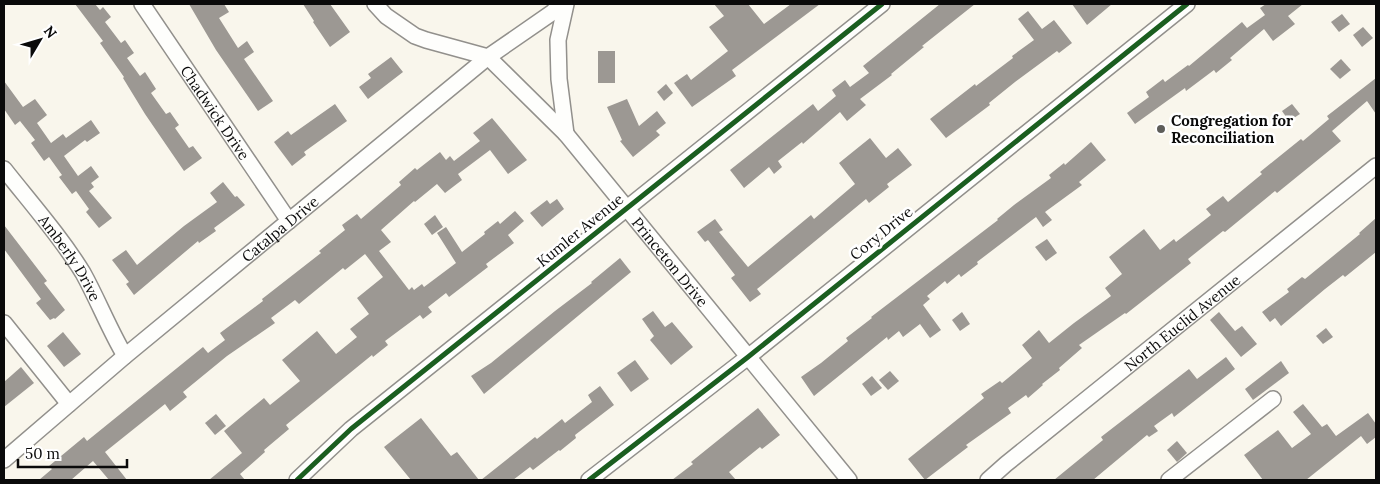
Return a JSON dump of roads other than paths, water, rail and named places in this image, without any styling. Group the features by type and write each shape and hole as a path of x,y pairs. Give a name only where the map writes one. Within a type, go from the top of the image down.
{"street":[{"name":"Chadwick Drive","path":"142,4 288,221"},
{"name":"Princeton Drive","path":"375,4 386,16 415,36 488,57 566,134 849,480"},
{"name":"Catalpa Drive","path":"4,460 125,356 288,221 488,57 553,12 560,4"},
{"path":"566,4 558,40 559,79 566,134"},
{"name":"Kumler Avenue","path":"297,480 351,429 882,4"},
{"name":"Cory Drive","path":"590,480 748,357 1187,4"},
{"name":"North Euclid Avenue","path":"988,480 1376,166"},
{"name":"Amberly Drive","path":"4,169 73,258 97,300 110,330 125,356"},
{"path":"4,323 69,404"},
{"path":"1169,480 1272,399"}],"place":[{"name":"Congregation for Reconciliation","path":"1161,129"}]}
